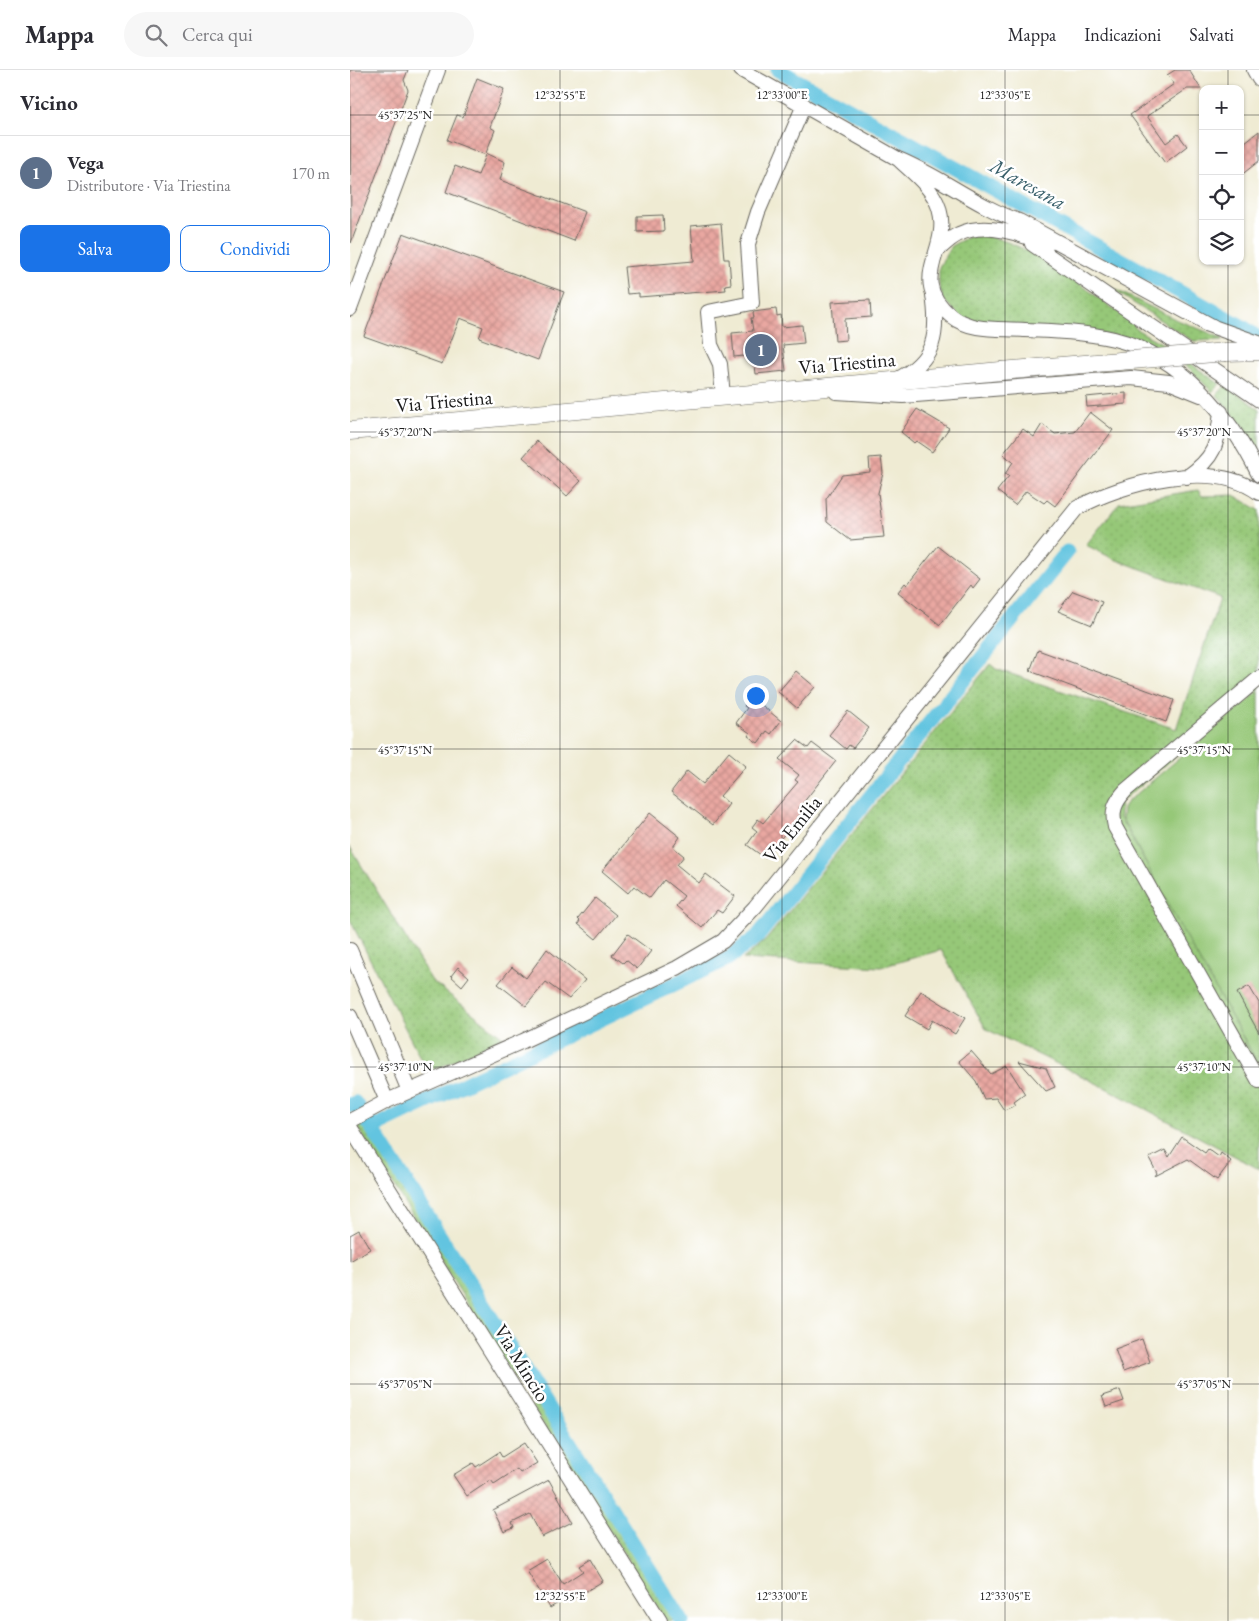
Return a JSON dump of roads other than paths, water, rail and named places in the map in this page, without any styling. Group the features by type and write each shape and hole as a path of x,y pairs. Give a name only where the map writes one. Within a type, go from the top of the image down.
{"main road":[{"name":"Via Triestina","path":"350,431 898,379 1226,352 1259,351"}],"street":[{"path":"350,309 438,70"},
{"path":"741,70 898,159 923,168 1002,215 1019,221 1214,327"},
{"path":"1254,70 1259,79"},
{"path":"723,396 720,364 711,345 708,312 752,303 748,244 758,212 804,104"},
{"path":"898,159 931,192 938,207 941,228 937,251 929,275 936,313 931,347 921,365 898,379"},
{"path":"1002,215 1024,238 1259,400"},
{"path":"937,251 961,233 991,229 1007,232 1046,244 1173,312 1259,343"},
{"path":"932,292 952,316 970,326 1098,336 1137,347 1162,360 1191,381 1221,412 1247,450 1259,475"},
{"path":"785,390 903,396 1131,378 1169,382 1206,397"},
{"path":"1187,477 1212,457 1218,440 1221,412"},
{"name":"Via Emilia","path":"360,1116 387,1101 523,1041 677,968 723,940 755,907 1077,508 1100,496 1144,482 1187,477 1228,478 1239,481 1259,492"},
{"path":"1259,678 1126,790 1114,807 1113,818 1115,827 1259,1081"},
{"path":"350,950 409,1091"},
{"path":"350,1016 387,1101"},
{"name":"Via Mincio","path":"350,1127 660,1621"}],"waterway":[{"name":"Maresana","path":"778,70 1243,327 1255,336"},
{"path":"372,1128 727,959 757,937 1067,552"},
{"path":"350,1105 355,1103 372,1128 682,1621"}],"place":[{"name":"Vega","path":"761,350"}]}
